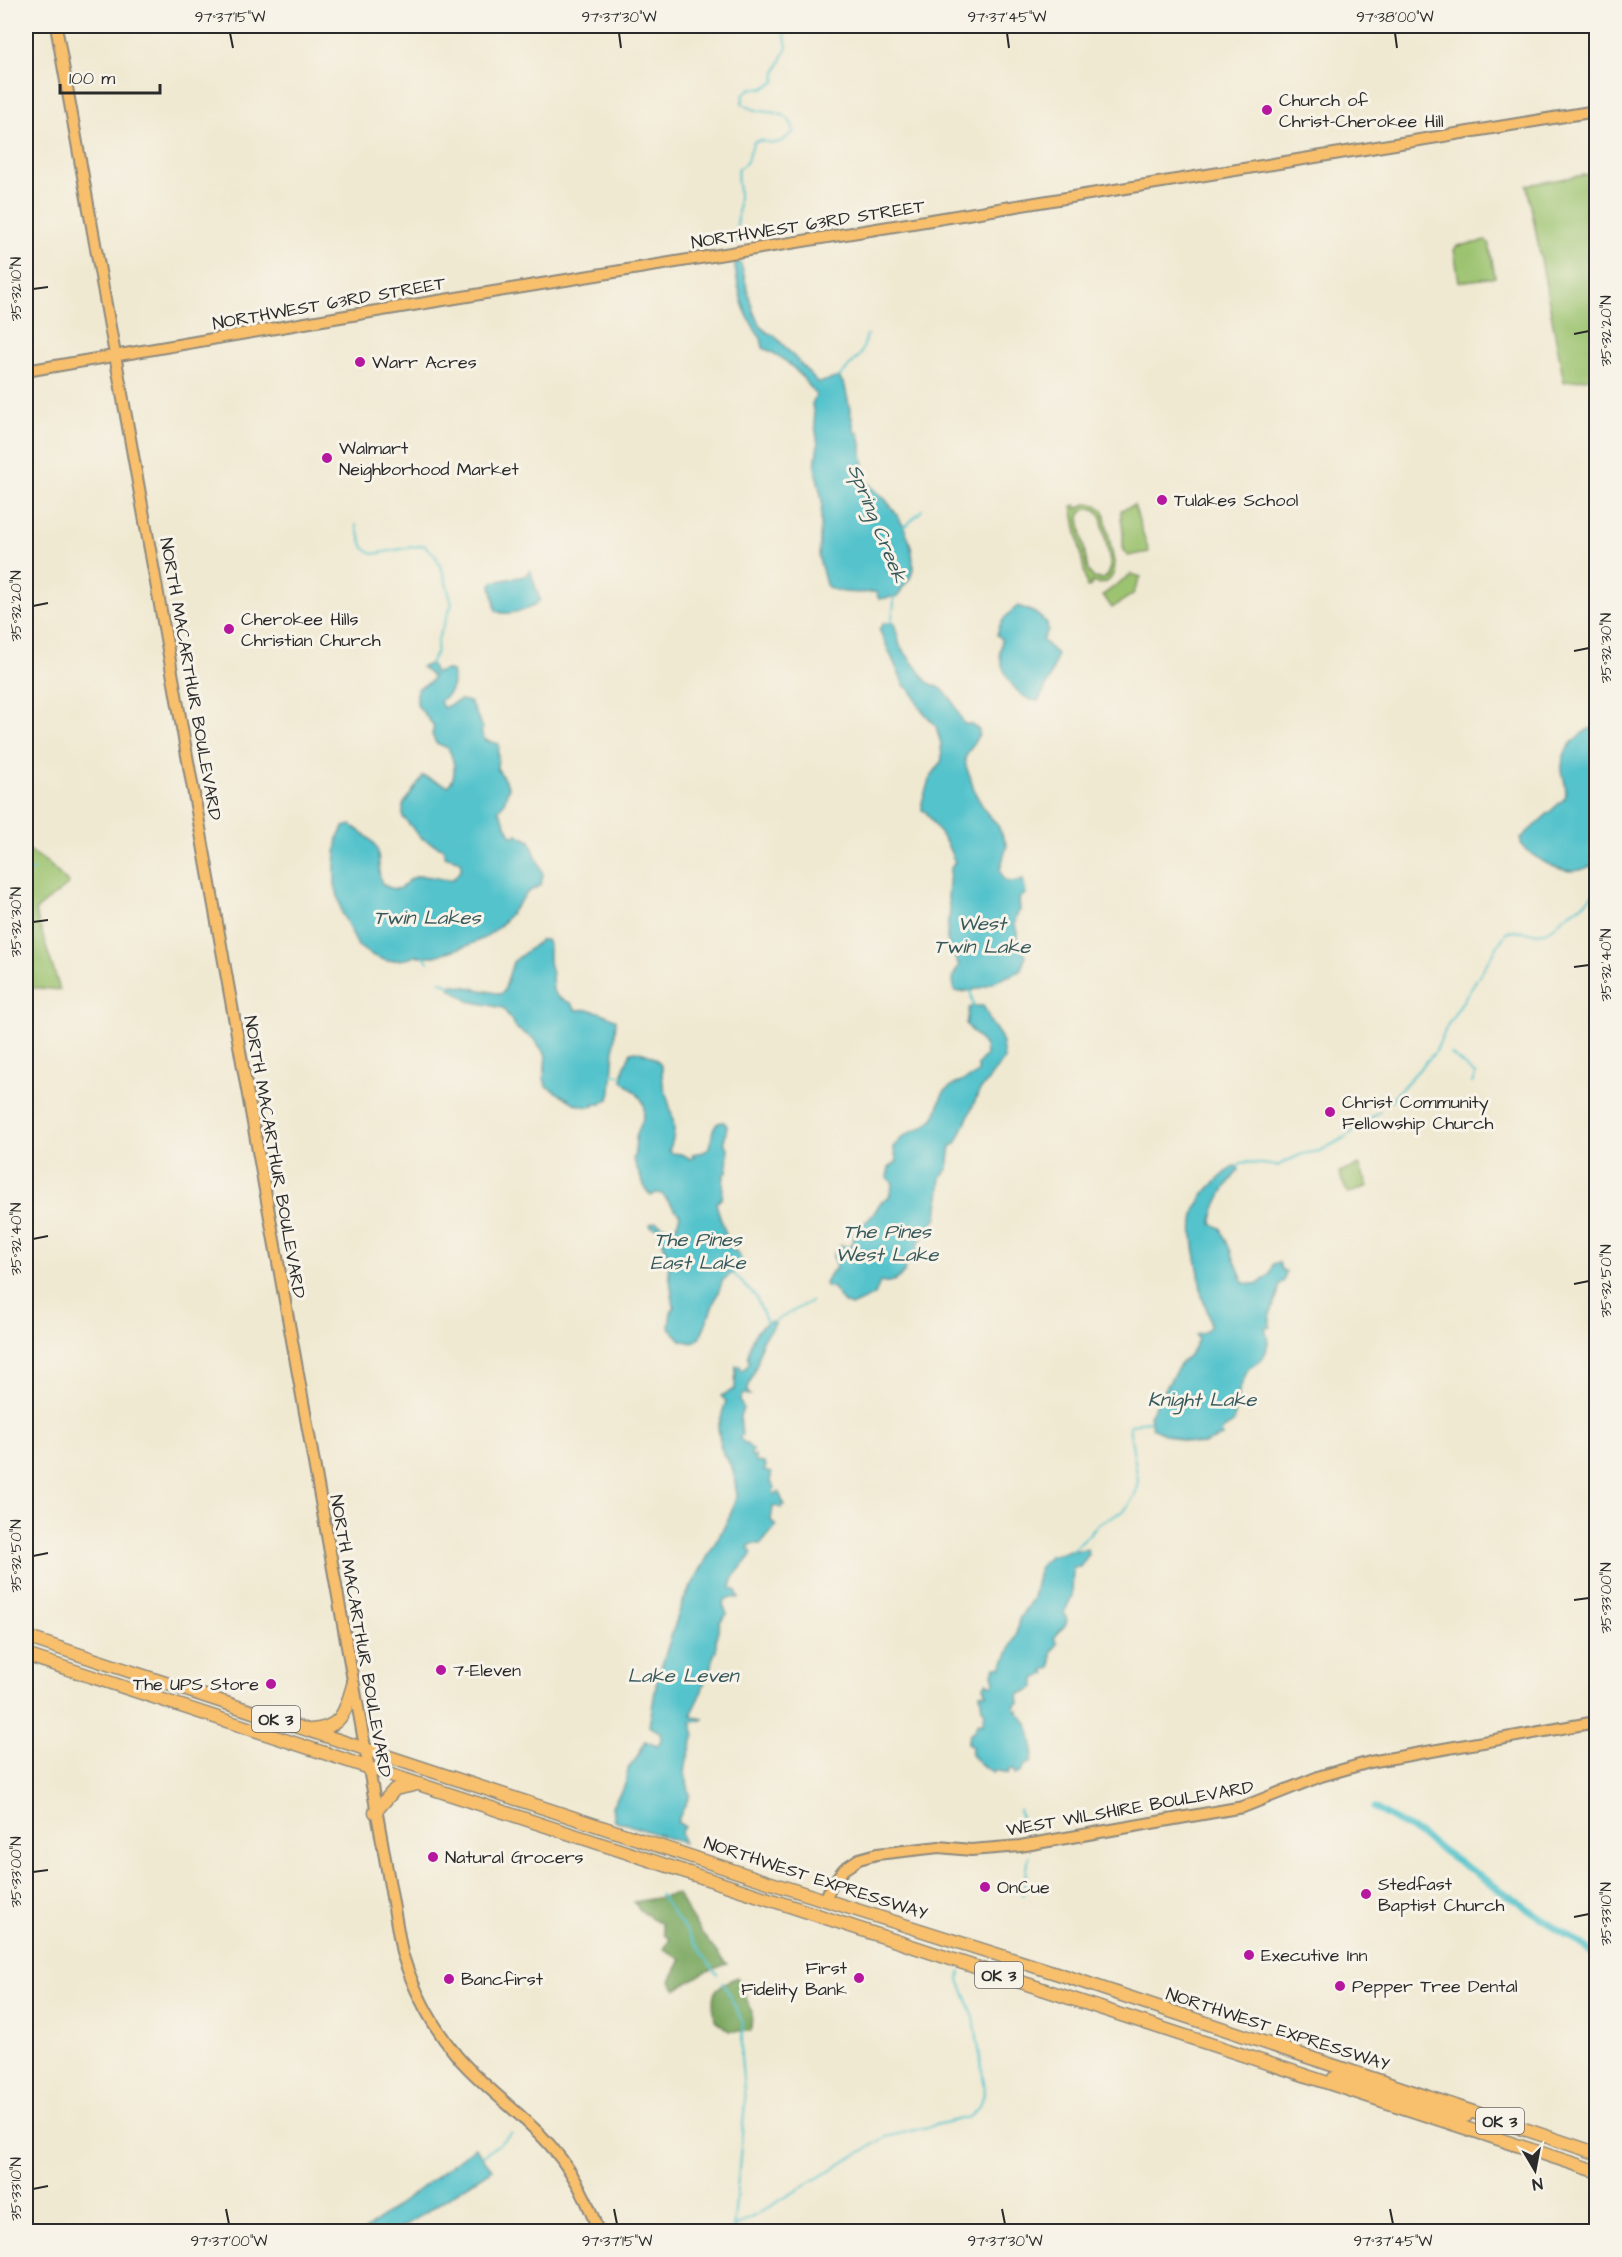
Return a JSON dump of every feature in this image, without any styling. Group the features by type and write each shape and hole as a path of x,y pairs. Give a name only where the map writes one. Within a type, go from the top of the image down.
{"highway":[{"name":"NORTHWEST EXPRESSWAY","path":"26,1637 1596,2152"},
{"name":"NORTHWEST EXPRESSWAY","path":"26,1655 1596,2171"},
{"path":"96,1679 136,1683 143,1681 146,1677"},
{"path":"309,1730 327,1728 337,1722 344,1713 353,1685"},
{"path":"142,1694 149,1690 188,1690"},
{"path":"375,1812 395,1789 417,1784"},
{"path":"525,1820 530,1804"},
{"path":"820,1916 825,1900"},
{"path":"1112,2012 1131,2010 1222,2040 1276,2048"},
{"path":"1300,2073 1352,2081 1447,2113 1500,2121"},
{"path":"1538,2152 1581,2157 1596,2162"}],"main road":[{"name":"NORTH MACARTHUR BOULEVARD","path":"56,26 402,1953 420,2002 457,2057 556,2151 578,2184 598,2232"},
{"name":"NORTHWEST 63RD STREET","path":"26,371 1596,111"},
{"name":"WEST WILSHIRE BOULEVARD","path":"825,1900 832,1884 844,1869 860,1859 877,1854 939,1847 970,1850 1020,1846 1234,1808 1266,1799 1321,1776 1370,1762 1596,1722"}],"green space":[{"path":"1596,173 1596,377 1564,382 1527,185"},
{"path":"1486,241 1489,243 1495,277 1459,282 1454,250 1457,246"},
{"path":"1085,504 1097,505 1104,511 1115,567 1107,582 1100,584 1091,582 1091,586 1087,587 1072,506 1076,505 1077,509","holes":["1086,509 1095,509 1101,516 1111,567 1108,575 1103,579 1094,578 1088,571 1079,518"]},
{"path":"1134,505 1149,552 1128,556 1123,548 1121,510"},
{"path":"1131,574 1141,577 1133,594 1112,608 1103,595"},
{"path":"26,848 48,863 69,884 35,911 60,990 26,987"},
{"path":"1359,1165 1368,1186 1348,1194 1339,1173"},
{"path":"678,1894 700,1931 727,1964 703,1973 676,1990 670,1981 681,1959 664,1949 670,1939 664,1935 661,1923 640,1911 634,1902"},
{"path":"737,1977 752,2012 751,2031 729,2031 715,2020 713,1997 715,1993 722,1985"}],"water":[{"path":"740,262 751,304 760,324 774,335 818,383 839,377 845,386 854,429 856,433 859,433 867,482 885,499 896,514 909,540 913,567 909,580 899,596 879,599 876,592 842,592 826,585 819,558 822,500 815,467 818,444 812,404 816,395 793,367 779,356 763,348 761,338 742,302 735,265"},
{"path":"530,570 540,600 520,611 501,613 496,611 491,585 493,582 525,576"},
{"path":"1018,606 1035,613 1047,623 1048,630 1042,640 1057,654 1050,679 1038,701 1030,700 1012,685 1000,656 1001,638 997,635 998,630 1004,619"},
{"name":"West Twin Lake","path":"884,623 894,623 900,646 927,682 942,689 952,700 964,724 970,724 979,730 965,758 966,766 976,795 986,812 997,824 1007,845 1000,870 1004,880 1010,882 1023,880 1026,893 1019,899 1020,910 1015,924 1019,942 1026,956 1020,971 978,989 954,991 953,977 959,965 951,952 947,939 950,914 948,897 950,870 955,862 947,844 926,812 922,810 922,802 929,780 942,760 941,744 936,726 920,708 912,692 904,685 879,629"},
{"name":"Twin Lakes","path":"431,664 435,673 452,671 452,688 440,701 443,708 460,700 470,702 483,728 481,732 485,740 499,744 497,768 509,787 503,805 498,810 513,837 517,834 530,841 543,874 541,885 528,892 500,926 484,938 435,956 415,956 387,961 371,955 358,946 342,913 335,884 338,837 344,827 351,825 372,841 377,849 382,884 390,888 399,888 419,876 452,880 461,870 461,861 444,856 444,849 421,838 403,817 403,805 423,776 448,786 454,772 448,748 436,743 432,735 434,726 417,705 417,689 430,682 433,677 421,667"},
{"path":"1596,726 1596,864 1585,869 1566,870 1552,866 1532,854 1521,845 1521,838 1565,798 1566,787 1562,769 1564,754 1572,742"},
{"path":"541,940 546,940 549,946 553,991 559,998 571,1003 576,1010 598,1012 616,1020 611,1092 609,1099 601,1104 588,1107 576,1104 546,1086 544,1078 546,1055 534,1039 517,1029 503,1008 469,1001 450,988 451,984 501,994 513,962"},
{"name":"The Pines West Lake","path":"983,1006 989,1020 1001,1037 1004,1059 979,1092 956,1144 951,1146 948,1168 941,1177 937,1218 917,1245 918,1255 914,1262 906,1266 905,1272 891,1282 880,1282 875,1295 851,1306 844,1303 832,1287 827,1287 825,1284 829,1275 836,1268 833,1255 841,1245 849,1247 853,1244 855,1232 889,1197 893,1183 887,1177 889,1168 897,1161 893,1147 907,1134 931,1121 945,1091 978,1073 978,1064 986,1055 985,1046 966,1024 969,1008"},
{"name":"The Pines East Lake","path":"636,1051 652,1056 661,1066 674,1124 669,1150 671,1153 682,1154 691,1159 694,1157 692,1154 704,1152 710,1147 716,1124 724,1122 727,1126 724,1142 728,1148 727,1172 724,1174 722,1198 716,1203 730,1248 737,1252 744,1265 723,1280 700,1338 692,1343 681,1340 669,1327 674,1307 666,1252 658,1228 651,1227 650,1224 656,1222 665,1227 677,1225 680,1215 662,1194 656,1193 651,1196 648,1193 633,1159 644,1109 636,1092 622,1081 624,1068 631,1052"},
{"name":"Knight Lake","path":"1234,1166 1239,1170 1221,1196 1212,1224 1221,1228 1243,1283 1258,1284 1270,1274 1273,1264 1279,1262 1281,1269 1286,1272 1284,1281 1279,1285 1270,1327 1265,1327 1268,1342 1266,1352 1260,1361 1248,1369 1239,1391 1233,1423 1221,1431 1223,1437 1200,1444 1178,1439 1152,1428 1150,1414 1181,1363 1191,1353 1198,1340 1196,1335 1210,1327 1209,1315 1201,1293 1193,1222 1195,1210 1208,1189"},
{"name":"Lake Leven","path":"771,1321 775,1324 762,1340 758,1360 747,1391 750,1395 743,1394 740,1400 743,1409 740,1416 742,1435 739,1438 753,1450 750,1455 755,1456 755,1462 764,1463 766,1466 764,1471 771,1473 771,1482 775,1487 773,1492 774,1494 779,1492 784,1505 781,1508 773,1507 771,1520 776,1526 761,1544 752,1544 748,1547 752,1554 734,1576 731,1588 736,1590 739,1598 731,1597 724,1600 723,1605 727,1614 720,1622 716,1651 710,1671 692,1713 693,1717 703,1719 691,1722 695,1735 685,1773 690,1795 677,1822 685,1827 681,1831 683,1843 614,1820 612,1806 625,1785 628,1769 638,1756 645,1741 657,1746 661,1740 660,1732 649,1726 657,1680 682,1603 729,1518 737,1495 733,1470 721,1448 718,1427 726,1401 721,1396 735,1389 736,1366 740,1366 743,1370 749,1364 752,1338 760,1328"},
{"path":"1087,1549 1088,1555 1080,1567 1073,1567 1072,1596 1064,1613 1067,1620 1054,1638 1057,1643 1051,1654 1051,1668 1044,1670 1046,1674 1035,1679 1035,1687 1018,1695 1019,1703 1015,1704 1015,1710 1019,1710 1018,1713 1026,1723 1031,1736 1033,1750 1031,1763 1026,1764 1020,1773 1015,1774 1014,1769 1008,1770 1009,1774 996,1770 991,1771 971,1755 972,1747 967,1743 970,1733 974,1731 978,1722 983,1724 985,1712 982,1708 980,1693 987,1694 984,1686 987,1682 992,1685 995,1681 993,1674 995,1667 1002,1667 1016,1635 1019,1619 1033,1598 1040,1566 1050,1556"},
{"path":"475,2147 492,2169 397,2231 364,2231"}],"waterway":[{"name":"Spring Creek","path":"735,243 739,200 738,169 746,163 754,142 778,143 794,132 786,117 749,108 742,103 744,94 751,88 762,89 775,82 776,72 787,47 783,26"},
{"path":"839,377 861,354 867,335"},
{"path":"902,527 922,510"},
{"path":"356,525 364,548 373,554 424,545 435,555 443,572 452,604 438,639 436,654 430,663 431,667"},
{"name":"Spring Creek","path":"891,625 893,595"},
{"path":"26,870 33,871"},
{"path":"1389,1102 1436,1051 1447,1026 1506,933 1514,931 1534,933 1549,930 1587,901 1596,890"},
{"path":"424,955 428,962"},
{"path":"26,970 27,983"},
{"path":"440,981 453,987"},
{"name":"Spring Creek","path":"970,988 974,1009"},
{"path":"1451,1054 1473,1073"},
{"path":"612,1074 624,1076"},
{"path":"1472,1083 1476,1074 1474,1074"},
{"path":"1238,1167 1241,1163 1247,1162 1277,1166 1302,1154 1320,1151 1344,1138 1380,1111"},
{"path":"732,1272 756,1297 767,1323"},
{"name":"Spring Creek","path":"772,1323 811,1301"},
{"path":"1071,1552 1100,1523 1125,1510 1135,1495 1138,1480 1129,1426 1150,1421"},
{"path":"1374,1808 1411,1829 1596,1955"},
{"path":"1019,1810 1025,1832"},
{"path":"1023,1895 1029,1856"},
{"name":"Spring Creek","path":"660,1895 717,1974"},
{"path":"734,2228 886,2137 969,2117 980,2106 985,2090 974,2017 959,1980 960,1972"},
{"name":"Spring Creek","path":"723,1982 743,2023 741,2056 745,2103 733,2232"},
{"path":"481,2158 512,2133"}],"place":[{"name":"Church of Christ-Cherokee Hill","path":"1267,110"},
{"name":"Warr Acres","path":"360,362"},
{"name":"Walmart Neighborhood Market","path":"327,458"},
{"name":"Tulakes School","path":"1162,500"},
{"name":"Cherokee Hills Christian Church","path":"229,629"},
{"name":"Christ Community Fellowship Church","path":"1330,1112"},
{"name":"7-Eleven","path":"441,1670"},
{"name":"The UPS Store","path":"271,1684"},
{"name":"Natural Grocers","path":"433,1857"},
{"name":"OnCue","path":"985,1887"},
{"name":"Stedfast Baptist Church","path":"1366,1894"},
{"name":"Executive Inn","path":"1249,1955"},
{"name":"First Fidelity Bank","path":"859,1978"},
{"name":"Bancfirst","path":"449,1979"},
{"name":"Pepper Tree Dental","path":"1340,1986"}]}
